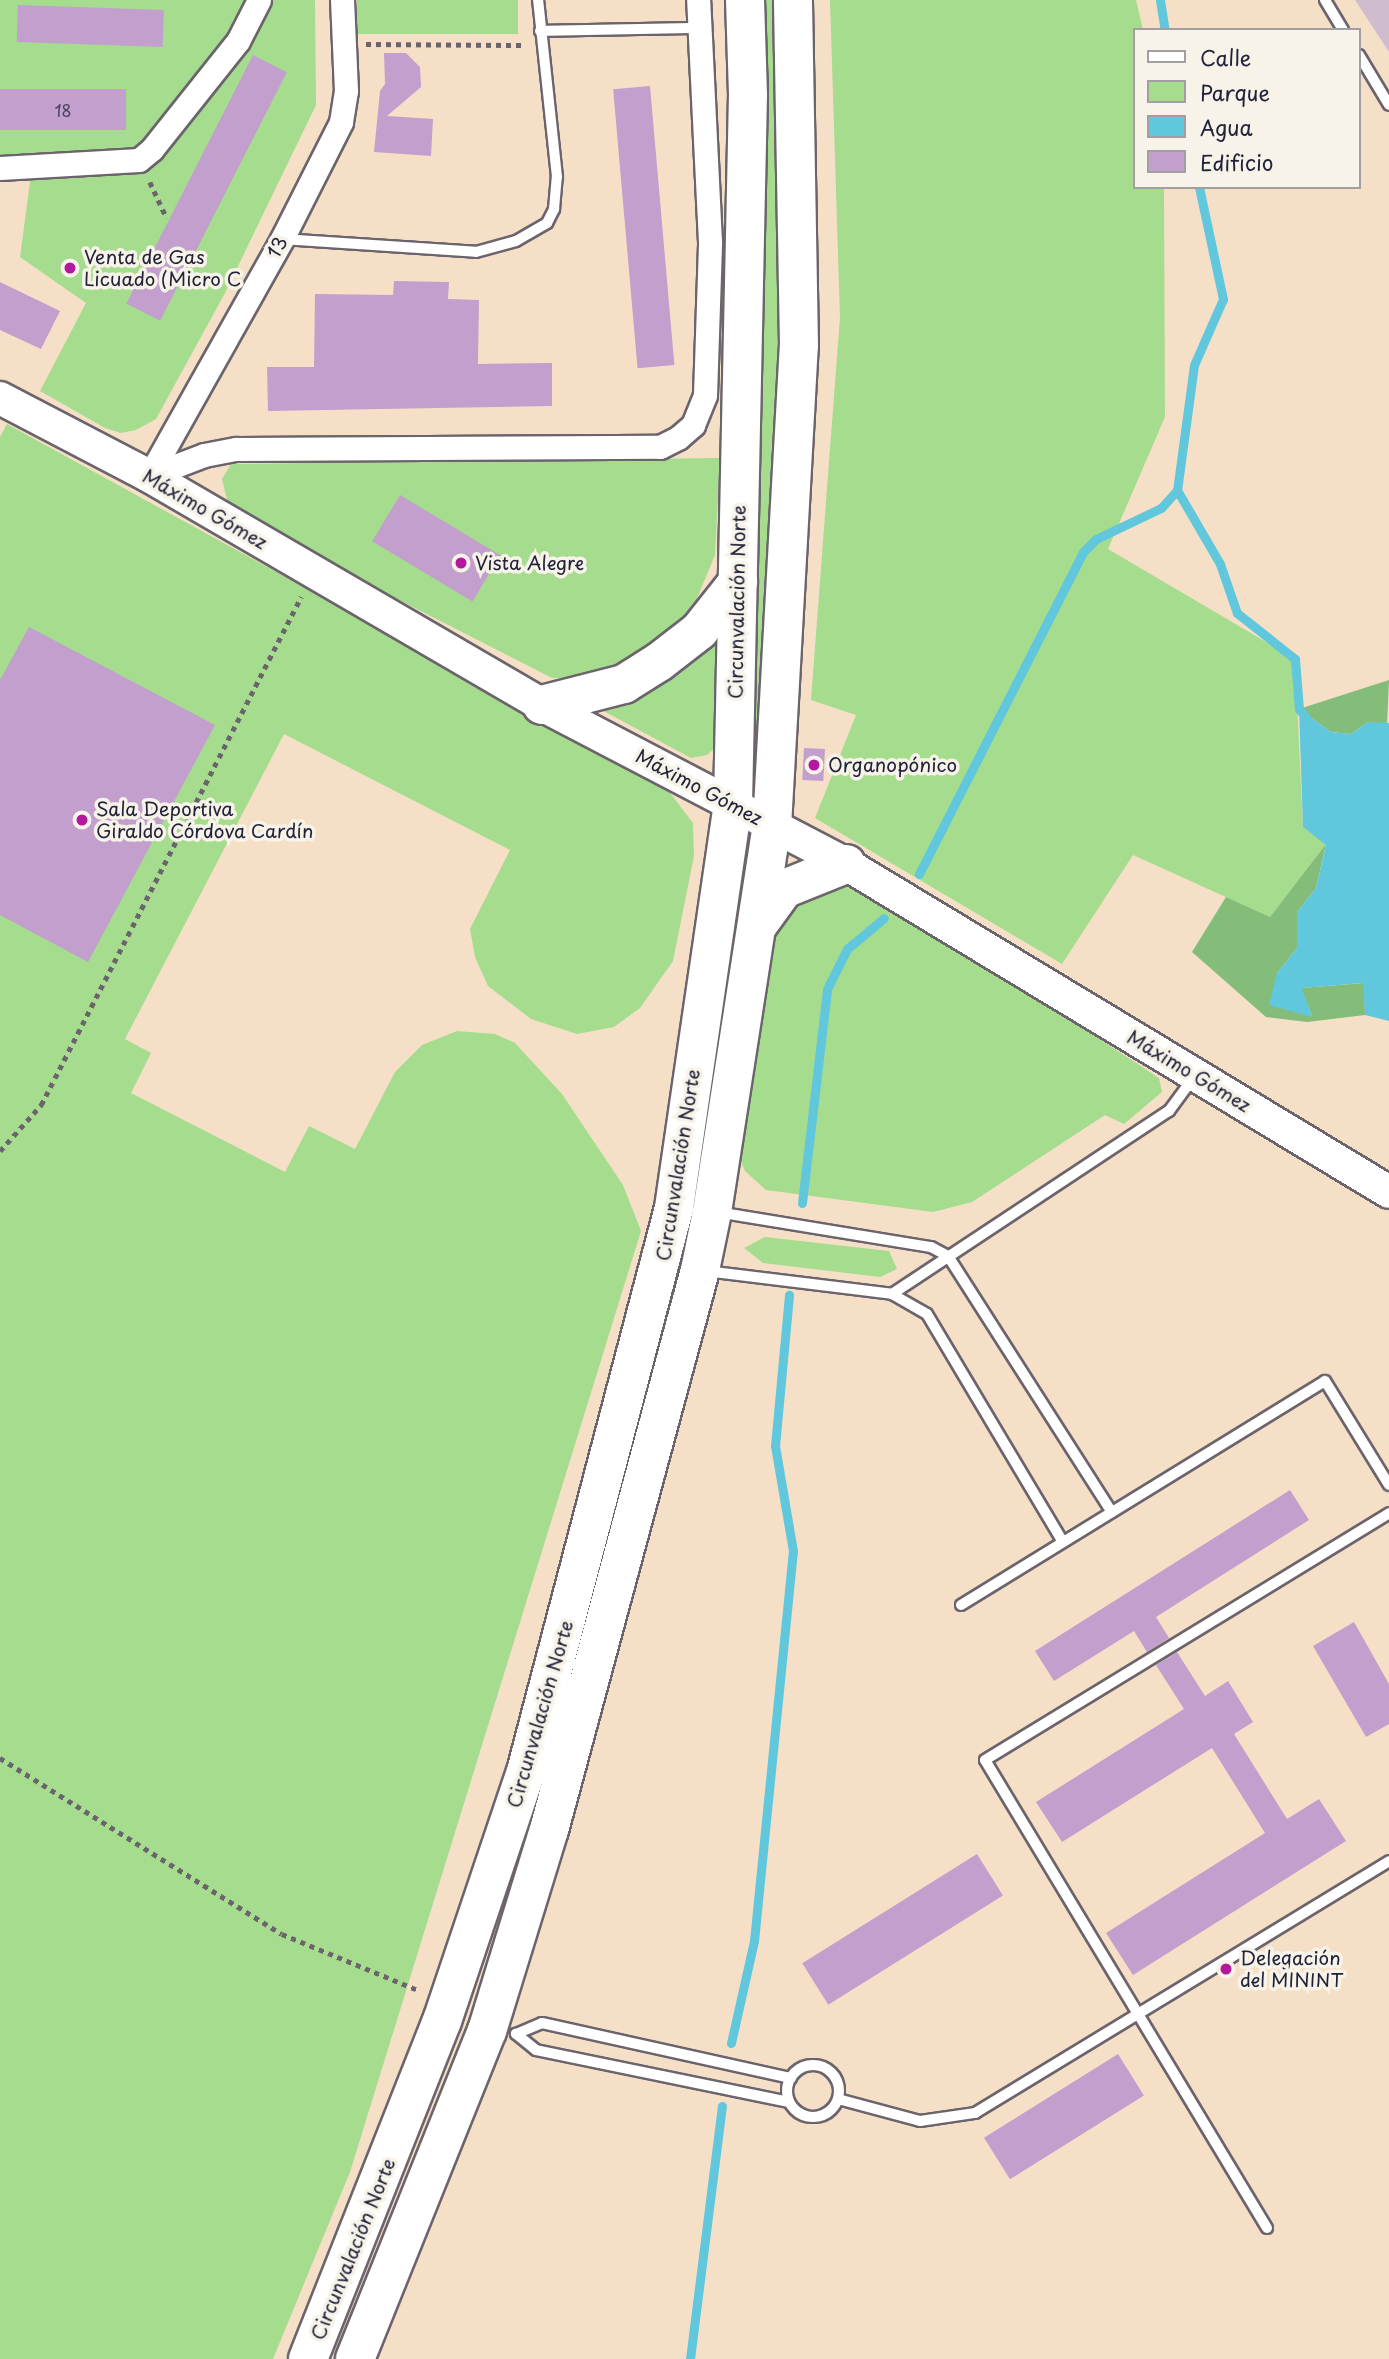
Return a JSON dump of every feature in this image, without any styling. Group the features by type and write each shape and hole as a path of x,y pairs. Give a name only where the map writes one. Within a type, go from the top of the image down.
{"highway":[{"name":"Circunvalación Norte","path":"308,2359 445,2012 527,1768 662,1265 674,1208 733,804 745,0"},
{"name":"Circunvalación Norte","path":"355,2359 501,2032 549,1830 700,1270 712,1212 772,826 799,346 793,0"},
{"path":"542,705 624,684 659,662 699,631 738,582"},
{"path":"757,926 784,889 846,864"},
{"path":"674,1208 712,1212"},
{"path":"662,1265 700,1270"},
{"path":"445,2012 501,2032"}],"main road":[{"name":"Máximo Gómez","path":"0,398 149,475 542,705 846,864 1389,1192"}],"street":[{"path":"0,168 139,160 152,149 238,41 258,0"},
{"name":"13","path":"149,475 282,239 341,122 346,91 342,0"},
{"path":"149,475 236,449 660,447 678,438 693,425 705,395 710,242 698,0"}],"lane":[{"path":"282,239 476,252 533,233 554,209 557,177 540,46 537,0"},
{"path":"1325,0 1342,28"},
{"path":"540,31 700,28"},
{"path":"1361,58 1389,104"},
{"path":"892,1294 1169,1111 1196,1075"},
{"path":"712,1212 931,1247 948,1256 1112,1512"},
{"path":"700,1270 892,1294 927,1314 1063,1542"},
{"path":"961,1605 1325,1381 1389,1485"},
{"path":"1267,2228 985,1760 991,1752 1389,1513"},
{"path":"838,2099 920,2121 975,2113 1389,1861"},
{"path":"501,2032 542,2023 791,2078"},
{"path":"501,2032 537,2050 789,2102 802,2115 819,2117 838,2099 838,2082 820,2066 803,2067 791,2078 789,2102"}],"path":[{"path":"344,44 540,46"},
{"path":"139,160 167,218"},
{"path":"0,1151 41,1105 314,572"},
{"path":"0,1758 282,1934 445,2012"}],"shaded area":[{"path":"1355,0 1389,0 1389,52"}],"green space":[{"path":"0,0 315,0 316,105 225,293 156,419 136,430 121,433 105,428 40,391 86,303 20,257 32,167 0,168"},
{"path":"357,0 518,0 518,34 357,34"},
{"path":"764,0 781,0 781,30 777,379 765,741 757,746 750,740 763,376"},
{"path":"830,0 1136,0 1143,28 1134,28 1134,189 1164,189 1165,417 1108,549 1295,659 1303,827 1326,844 1270,917 1133,855 1062,964 815,818 856,715 811,700 840,317"},
{"path":"7,424 664,785 693,823 694,856 673,961 640,1008 614,1027 577,1034 531,1019 488,986 475,957 470,929 510,850 284,734 125,1039 151,1053 131,1093 285,1172 309,1126 355,1149 395,1072 422,1045 457,1031 495,1034 515,1043 562,1094 623,1185 641,1231 350,2172 273,2359 0,2359 0,437"},
{"path":"720,458 715,555 690,615 650,654 590,678 552,678 301,550 229,508 222,479 231,464"},
{"path":"719,625 715,748 707,755 691,758 596,707"},
{"path":"1389,680 1387,725 1368,722 1351,734 1331,732 1299,709"},
{"path":"1326,844 1316,888 1297,912 1297,948 1277,973 1312,1016 1301,988 1364,983 1365,1015 1307,1022 1266,1017 1192,952 1226,897 1270,917"},
{"path":"848,874 1159,1078 1162,1092 1124,1124 1105,1115 972,1202 933,1212 766,1190 745,1171 737,1152 780,911"},
{"path":"765,1237 889,1251 897,1269 880,1277 763,1263 744,1248"}],"water":[{"path":"1299,709 1331,732 1351,734 1368,722 1389,723 1389,1021 1365,1015 1363,983 1302,988 1312,1017 1269,1005 1277,973 1297,948 1297,912 1316,888 1326,845 1303,827"}],"building":[{"path":"18,5 164,10 163,47 17,42"},
{"path":"384,53 406,53 420,67 421,87 387,116 433,119 431,156 374,152 380,91 385,84"},
{"path":"253,55 287,72 160,321 126,304"},
{"path":"650,86 674,365 638,368 613,89"},
{"path":"0,89 126,89 126,130 0,130"},
{"path":"394,281 449,282 448,299 479,300 478,364 552,363 552,406 268,411 267,367 314,367 315,294 393,295"},
{"path":"0,282 60,311 41,349 0,330"},
{"path":"400,495 500,555 472,602 372,541"},
{"name":"Sala Deportiva Giraldo Córdova Cardín","path":"29,627 215,725 88,962 0,915 0,680"},
{"name":"Organopónico","path":"804,748 825,749 823,781 802,780"},
{"path":"1290,1490 1309,1520 1156,1617 1169,1638 1147,1652 1134,1631 1054,1681 1035,1651"},
{"path":"1354,1622 1389,1684 1389,1724 1366,1737 1313,1646"},
{"path":"1177,1652 1205,1696 1228,1681 1253,1722 1234,1734 1287,1819 1319,1799 1346,1841 1133,1975 1106,1933 1265,1833 1212,1748 1062,1842 1036,1802 1184,1709 1156,1665"},
{"path":"977,1854 1003,1896 828,2005 802,1963"},
{"path":"1118,2054 1144,2096 1010,2179 984,2138"}],"waterway":[{"path":"1160,0 1165,28"},
{"path":"1199,189 1223,299 1194,365 1177,490 1220,564 1237,613 1295,659 1299,709 1307,719"},
{"path":"919,874 1083,552 1096,539 1161,508 1177,490"},
{"path":"802,1203 827,989 847,949 884,918"},
{"path":"731,2043 754,1941 793,1551 775,1446 789,1295"},
{"path":"690,2359 722,2106"}],"place":[{"name":"Venta de Gas Licuado (Micro C","path":"70,268"},
{"name":"Vista Alegre","path":"461,563"},
{"name":"Organopónico","path":"814,765"},
{"name":"Sala Deportiva Giraldo Córdova Cardín","path":"82,820"},
{"name":"Delegación del MININT","path":"1226,1969"}]}
